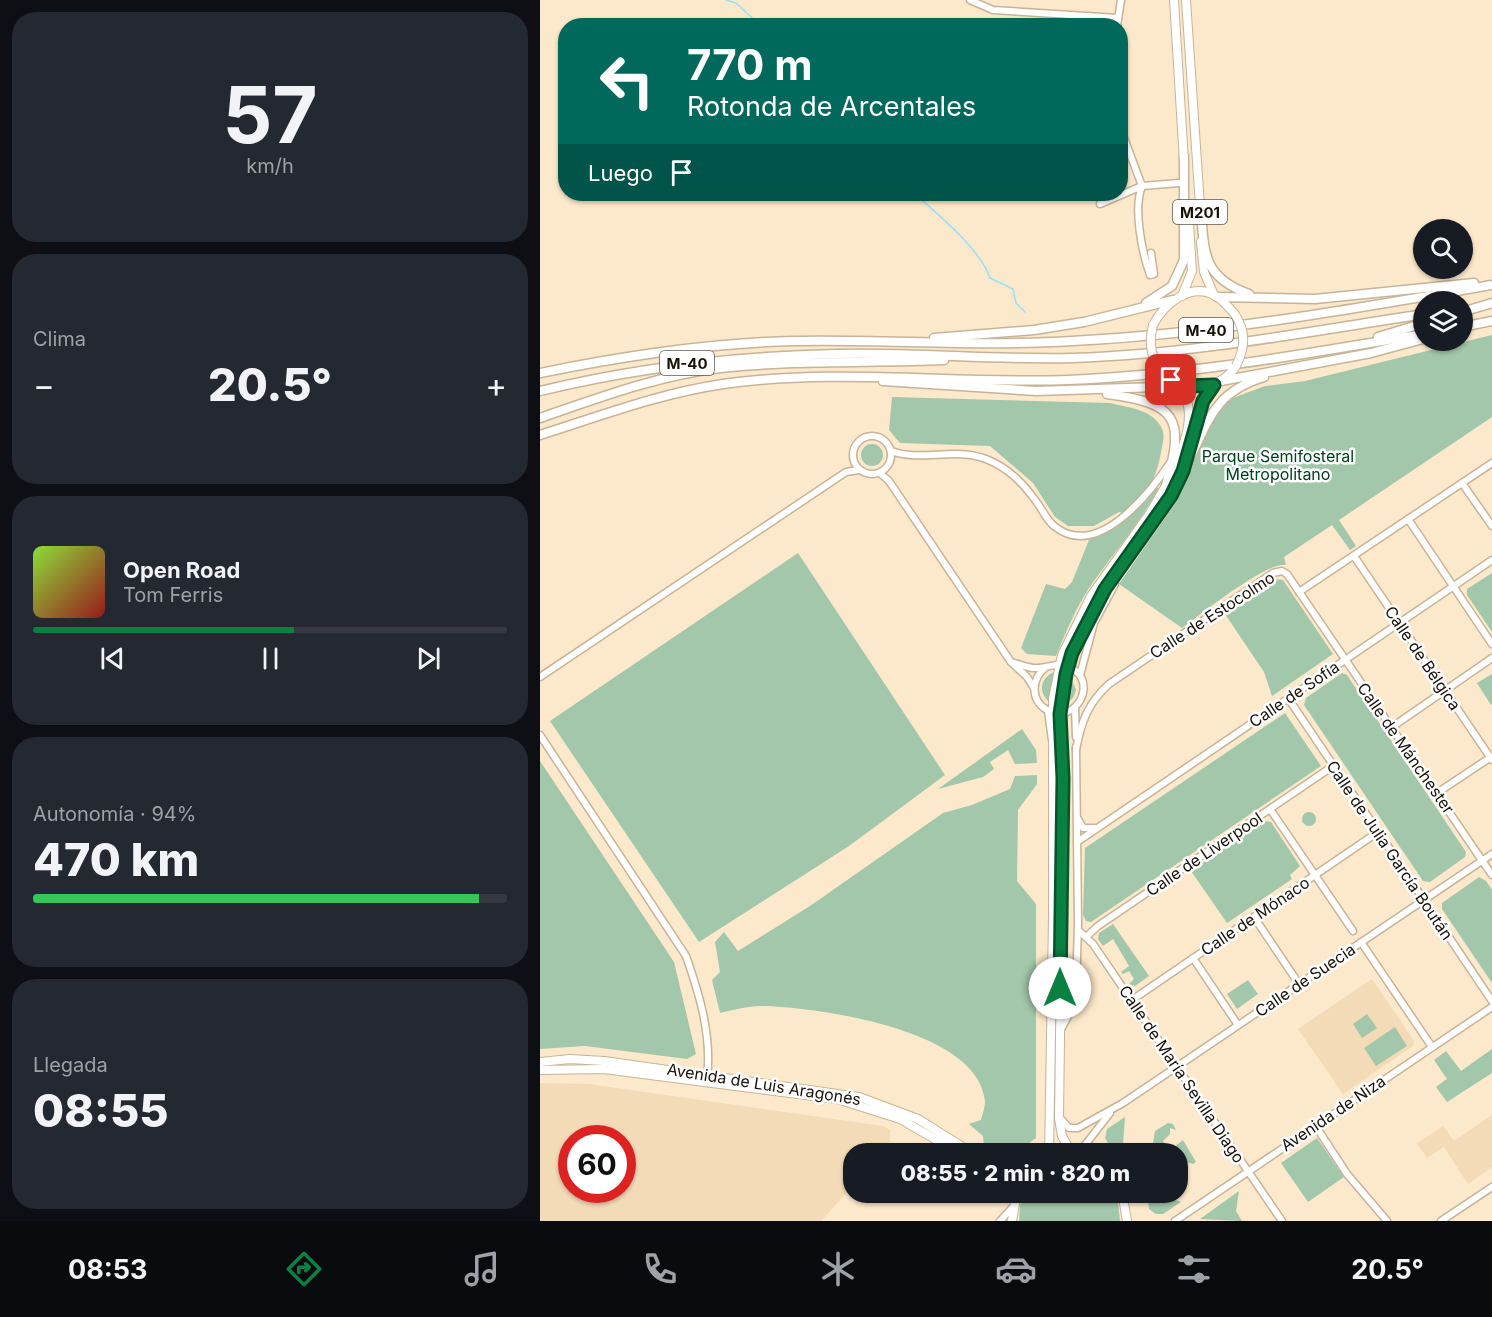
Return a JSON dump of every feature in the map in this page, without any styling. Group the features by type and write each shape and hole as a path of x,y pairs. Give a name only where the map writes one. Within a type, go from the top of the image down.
{"highway":[{"path":"1136,308 1172,286 1182,268 1186,250 1184,156"},
{"path":"1200,202 1206,252 1212,270 1228,286 1255,297"},
{"path":"1216,296 1315,299 1492,284"},
{"name":"M-40","path":"540,373 671,351 792,341 1047,342 1166,335 1371,306 1492,284"},
{"path":"917,341 946,336 1034,330 1084,322 1173,300"},
{"path":"1473,307 1492,303"},
{"name":"M-40","path":"540,391 609,375 719,360 836,354 1072,358 1164,352 1413,316"},
{"path":"1473,325 1492,321"},
{"path":"1337,349 1413,326"},
{"path":"540,435 647,401 722,384 851,377 1018,380 1137,376 1233,366 1413,336"},
{"path":"1217,383 1371,353 1413,341"},
{"path":"540,418 614,393 719,368 835,361 1008,357"},
{"path":"1183,471 1217,404 1241,386 1296,369"},
{"path":"851,377 939,387 1082,390 1178,386"},
{"path":"1082,390 1138,398 1164,409 1174,428 1174,458 1166,485"}],"main road":[{"name":"M201","path":"1174,0 1192,271 1182,296"},
{"name":"M201","path":"1186,0 1203,266 1216,296"},
{"path":"1049,1143 1054,712 1066,648 1091,596 1166,485 1181,450 1188,417 1178,386 1156,366 1150,347 1153,325 1161,311 1173,300 1182,296 1216,296 1240,322 1244,337 1242,353 1236,366 1217,383 1203,401 1183,471 1154,523 1105,589 1064,665"},
{"path":"1178,386 1217,383"},
{"path":"1054,712 1063,778 1059,1118 1062,1136 1066,1143"},
{"name":"Avenida de Luis Aragonés","path":"540,1062 570,1059 604,1061 858,1104 915,1126 943,1143"},
{"name":"Avenida de Luis Aragonés","path":"540,1070 604,1069 707,1078 859,1097 918,1119 956,1143"},
{"path":"1012,1221 1014,1203"},
{"path":"1124,1203 1127,1221"}],"street":[{"path":"970,0 993,10 1118,18 1121,0"},
{"path":"1128,148 1142,186 1139,194 1141,245 1150,275 1154,274 1151,253"},
{"path":"1128,192 1142,186 1179,183"},
{"path":"1101,204 1108,201"},
{"path":"848,471 855,447 868,436 885,441 891,451 887,467 890,481"},
{"path":"891,451 906,454 958,453 984,458 1015,475 1054,526 1064,532 1085,535 1115,523 1138,505 1174,458"},
{"path":"853,458 859,470"},
{"name":"Calle de Estocolmo","path":"1076,750 1081,726 1091,702 1109,684 1273,573 1282,571 1287,574 1299,592 1492,463"},
{"path":"540,677 848,471 859,470 869,475 880,473 887,467"},
{"path":"880,473 890,481 1011,662 1027,677 1034,688 1038,702 1054,712 1075,708"},
{"path":"1462,483 1492,526"},
{"path":"1408,519 1492,644"},
{"name":"Calle de Estocolmo","path":"1060,1031 1076,995 1078,930 1075,708 1084,692 1080,675 1088,641 1104,603 1140,550 1154,523"},
{"name":"Calle de Bélgica","path":"1354,556 1444,691 1492,758"},
{"name":"Calle de Sofía","path":"1077,842 1492,560"},
{"name":"Calle de Mánchester","path":"1299,592 1492,875"},
{"path":"1392,727 1492,658"},
{"path":"1011,662 1036,669 1064,665 1080,675"},
{"path":"1034,688 1037,676 1046,667"},
{"name":"Calle de Julia García Boután","path":"1288,698 1492,1001"},
{"path":"540,735 686,956 708,1042 707,1078"},
{"path":"1437,793 1492,758"},
{"name":"Calle de Liverpool","path":"1076,942 1089,937 1098,926 1333,766"},
{"path":"1270,809 1353,931"},
{"path":"1076,812 1082,827 1089,830 1096,827"},
{"name":"Calle de Mónaco","path":"1132,1000 1378,832"},
{"name":"Calle de Suecia","path":"1059,1118 1069,1128 1078,1128 1117,1106 1492,854"},
{"path":"1254,917 1299,984"},
{"name":"Calle de María Sevilla Diago","path":"1078,930 1089,937 1282,1221"},
{"path":"1361,942 1432,1047"},
{"path":"1193,958 1238,1025"},
{"name":"Avenida de Niza","path":"1175,1221 1492,1006"},
{"name":"Calle de Suecia","path":"1087,1143 1117,1106"},
{"path":"1315,1125 1347,1174 1387,1221"},
{"path":"1441,1221 1492,1187"},
{"path":"1000,1221 1013,1206"}],"shaded area":[{"path":"1372,979 1414,1041 1413,1046 1343,1094 1298,1029"},
{"path":"540,1083 589,1084 883,1126 890,1130 890,1143 843,1143 843,1197 821,1221 540,1221"},
{"path":"1492,1115 1492,1167 1468,1184 1444,1147 1427,1158 1417,1143 1443,1126 1454,1141"}],"green space":[{"name":"Parque Semifosteral Metropolitano","path":"1492,335 1492,417 1339,520 1356,546 1350,550 1332,525 1284,557 1286,565 1264,571 1249,580 1182,628 1119,584 1177,501 1216,411 1230,399 1265,386 1305,381 1427,351 1473,351 1473,340"},
{"path":"892,397 1110,403 1130,407 1150,415 1162,428 1164,438 1156,472 1149,487 1138,500 1122,513 1119,512 1094,526 1068,526 1055,517 1033,483 990,446 900,443 889,430"},
{"path":"872,444 880,447 883,455 880,463 872,466 864,463 861,455 864,447"},
{"path":"1156,487 1159,488 1143,514 1084,596 1056,656 1027,654 1021,648 1046,584 1065,589 1072,582 1089,540 1127,518"},
{"path":"798,553 945,775 849,846 699,942 550,721"},
{"path":"1492,573 1492,632 1467,595 1467,589"},
{"path":"1274,579 1283,580 1333,654 1272,696 1264,672 1225,614"},
{"path":"1054,672 1049,702 1043,694 1042,686 1043,681"},
{"path":"1342,673 1347,675 1466,852 1465,857 1430,882 1423,881 1304,705 1306,698"},
{"path":"1492,674 1492,704 1491,705 1477,683"},
{"path":"1070,675 1076,690 1073,698 1066,704"},
{"path":"1285,713 1321,766 1091,922 1086,921 1083,915 1085,848"},
{"path":"1022,729 1036,750 1037,763 1015,764 1008,750 990,762 994,769 983,777 938,789"},
{"path":"540,761 674,962 696,1054 687,1059 585,1046 540,1049"},
{"path":"1037,775 1037,784 1018,810 1017,881 1036,904 1036,1138 1029,1143 984,1143 983,1136 969,1124 981,1120 985,1107 976,1077 956,1056 926,1040 892,1027 818,1011 761,1006 720,1013 712,980 720,972 715,942 724,932 738,951 810,906 943,813 972,805 1010,789 1015,776"},
{"path":"1309,812 1314,814 1316,819 1314,824 1309,826 1304,824 1302,819 1304,814"},
{"path":"1264,821 1271,822 1300,866 1290,875 1292,879 1227,923 1191,871"},
{"path":"1479,877 1486,881 1492,890 1492,983 1442,909 1442,903"},
{"path":"1113,924 1149,976 1135,986 1129,984 1134,979 1129,971 1123,974 1121,972 1129,966 1113,939 1103,946 1098,939 1099,933"},
{"path":"1248,980 1258,994 1237,1009 1227,994"},
{"path":"1367,1014 1377,1028 1362,1038 1353,1024"},
{"path":"1395,1027 1407,1046 1376,1066 1364,1048"},
{"path":"1492,1049 1492,1073 1447,1102 1436,1087 1447,1079 1434,1060 1446,1051 1461,1071"},
{"path":"1125,1117 1123,1143 1108,1143 1105,1138 1107,1129"},
{"path":"1168,1123 1173,1124 1176,1130 1170,1128 1170,1134 1163,1141 1164,1143 1153,1143 1155,1131"},
{"path":"1317,1138 1344,1177 1308,1202 1281,1163"},
{"path":"1188,1148 1196,1162 1193,1164 1188,1162"},
{"path":"1239,1191 1236,1211 1242,1221 1200,1219"},
{"path":"1021,1203 1118,1203 1120,1221 1019,1221"},
{"path":"1148,1203 1180,1203 1163,1214 1156,1214 1149,1209"}],"waterway":[{"path":"726,0 736,3 752,18"},
{"path":"923,201 968,244 985,266 990,278 1013,289 1016,303 1025,312"}],"route":[{"path":"1060,988 1063,778 1060,714 1064,681 1072,653 1105,589 1171,496 1183,471 1203,401 1214,385 1188,386 1171,380"}]}
